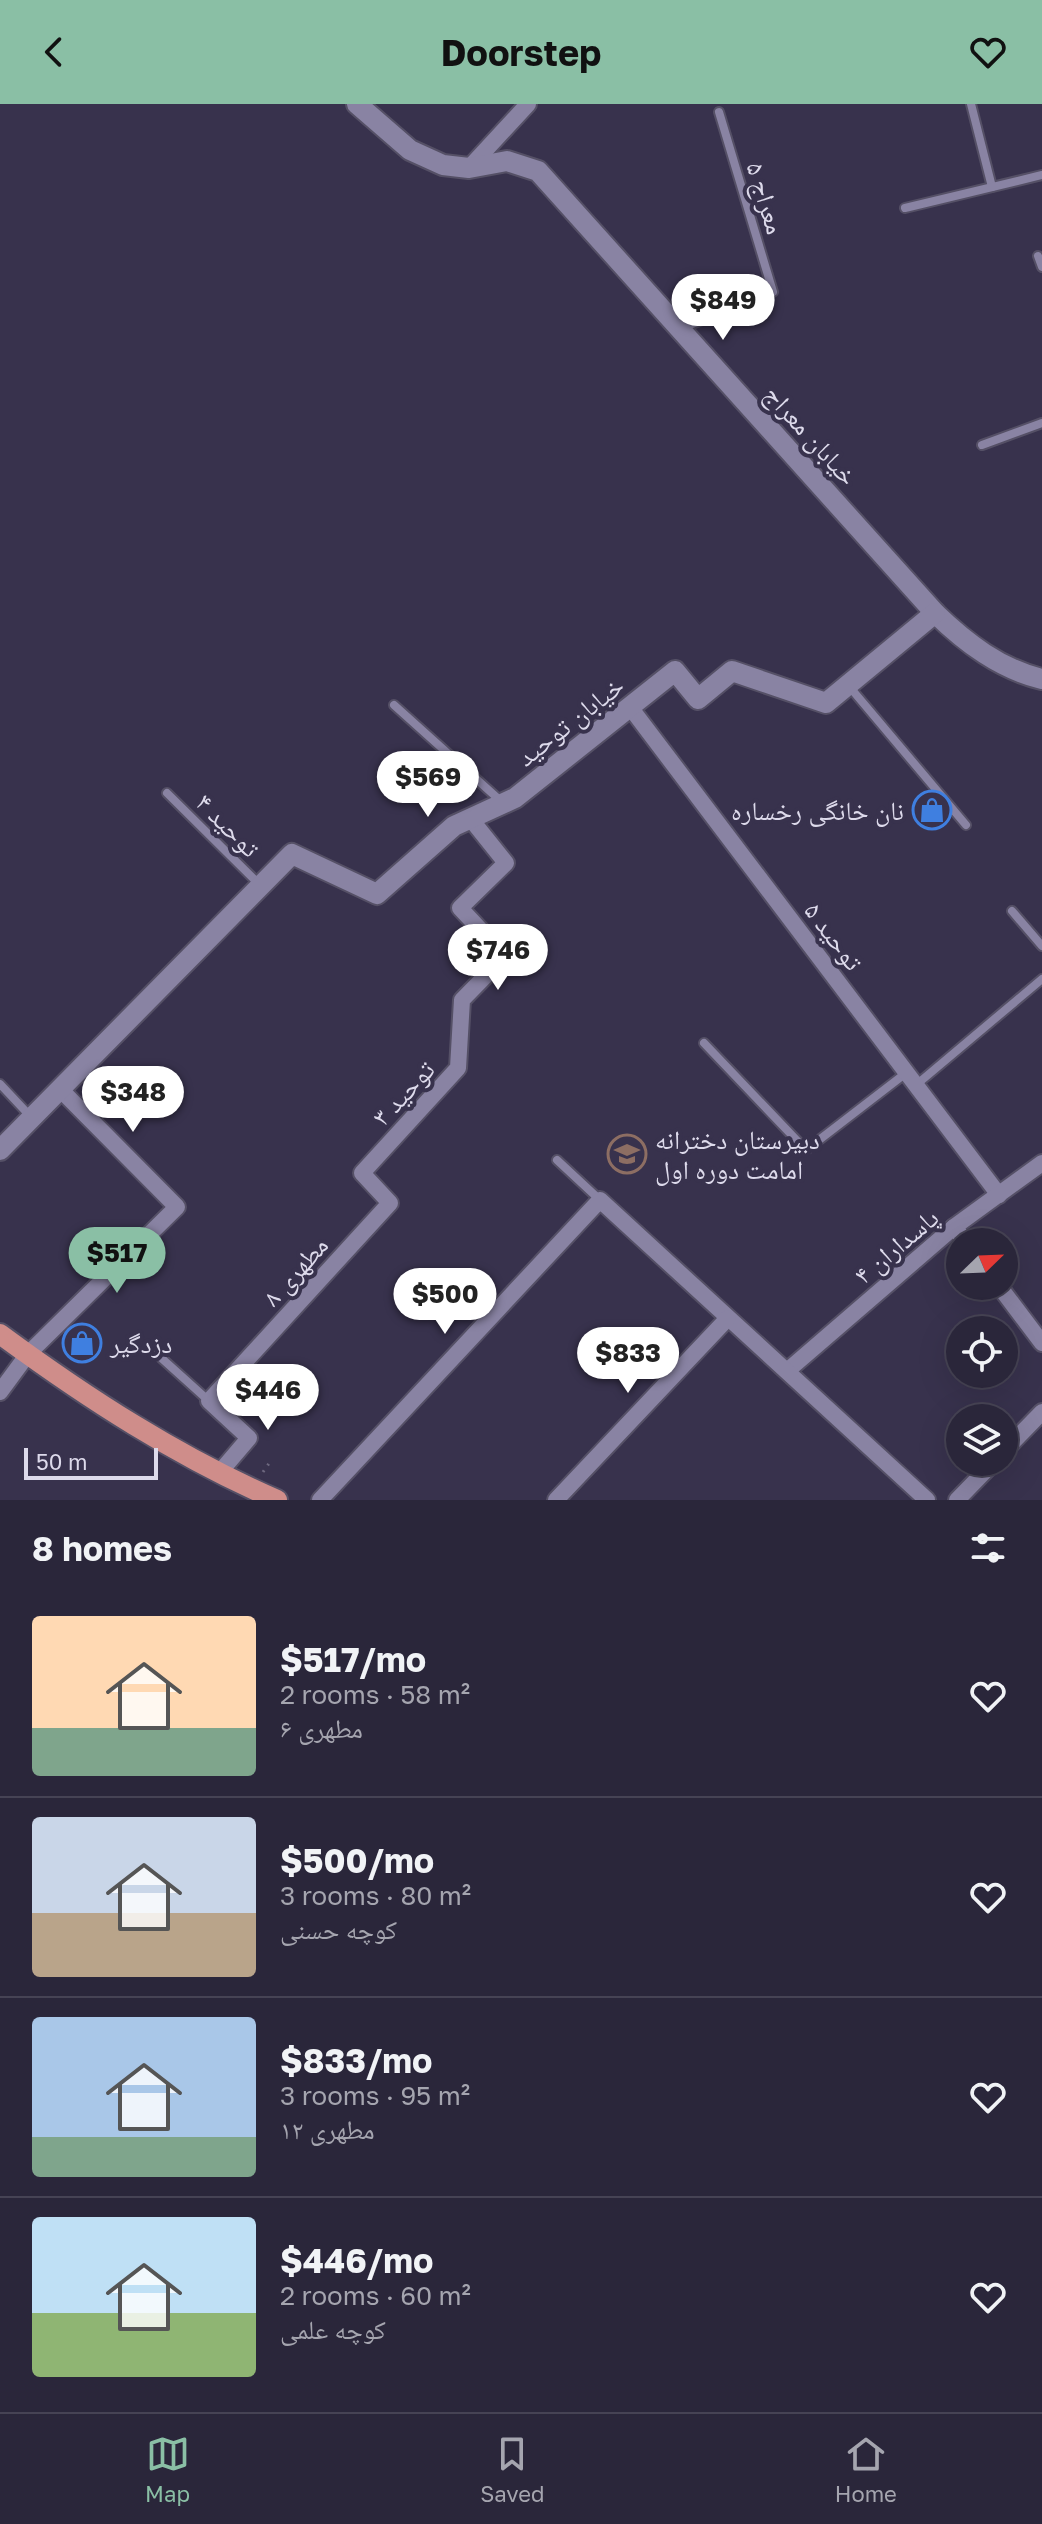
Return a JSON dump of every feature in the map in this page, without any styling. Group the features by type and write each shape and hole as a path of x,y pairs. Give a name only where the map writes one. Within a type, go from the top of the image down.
{"main road":[{"path":"0,1334 126,1422 220,1472 248,1495 277,1500"}],"street":[{"name":"خیابان معراج","path":"357,104 410,150 443,165 469,168 507,161 538,171 935,613 981,652 1007,667 1042,679"},
{"path":"469,168 528,104"},
{"name":"خیابان توحید","path":"0,1150 292,854 377,894 454,826 515,798 675,671 698,699 732,671 826,703 935,613"},
{"name":"توحید ۵","path":"630,707 999,1195"},
{"name":"توحید ۳","path":"362,1173 458,1068 462,1000 505,956 460,908 506,863 470,818"},
{"path":"0,1392 28,1354 177,1207 60,1089"},
{"name":"پاسداران ۴","path":"787,1371 954,1227 1042,1163"},
{"name":"مطهری ۸","path":"209,1401 390,1203 362,1173"},
{"path":"320,1500 600,1200 927,1500"},
{"path":"1010,1300 1042,1343"},
{"path":"556,1500 728,1318"},
{"path":"209,1401 249,1438 220,1472"},
{"path":"1018,1437 1042,1412"},
{"path":"957,1500 980,1476"}],"lane":[{"path":"971,104 992,187"},
{"name":"معراج ۵","path":"681,329 773,292 719,112"},
{"path":"905,208 1042,175"},
{"path":"1038,256 1042,267"},
{"path":"982,445 1042,423"},
{"path":"848,685 966,825"},
{"path":"394,705 504,803"},
{"name":"توحید ۴","path":"167,793 260,886"},
{"path":"1012,911 1042,946"},
{"path":"704,1043 806,1150 911,1079 1042,979"},
{"path":"0,1084 32,1118"},
{"path":"557,1160 600,1200"},
{"path":"158,1355 209,1401"}],"place":[{"name":"نان خانگی رخساره","path":"932,810"},
{"name":"دبیرستان دخترانه امامت دوره اول","path":"627,1154"},
{"name":"دزدگیر","path":"82,1343"}]}
